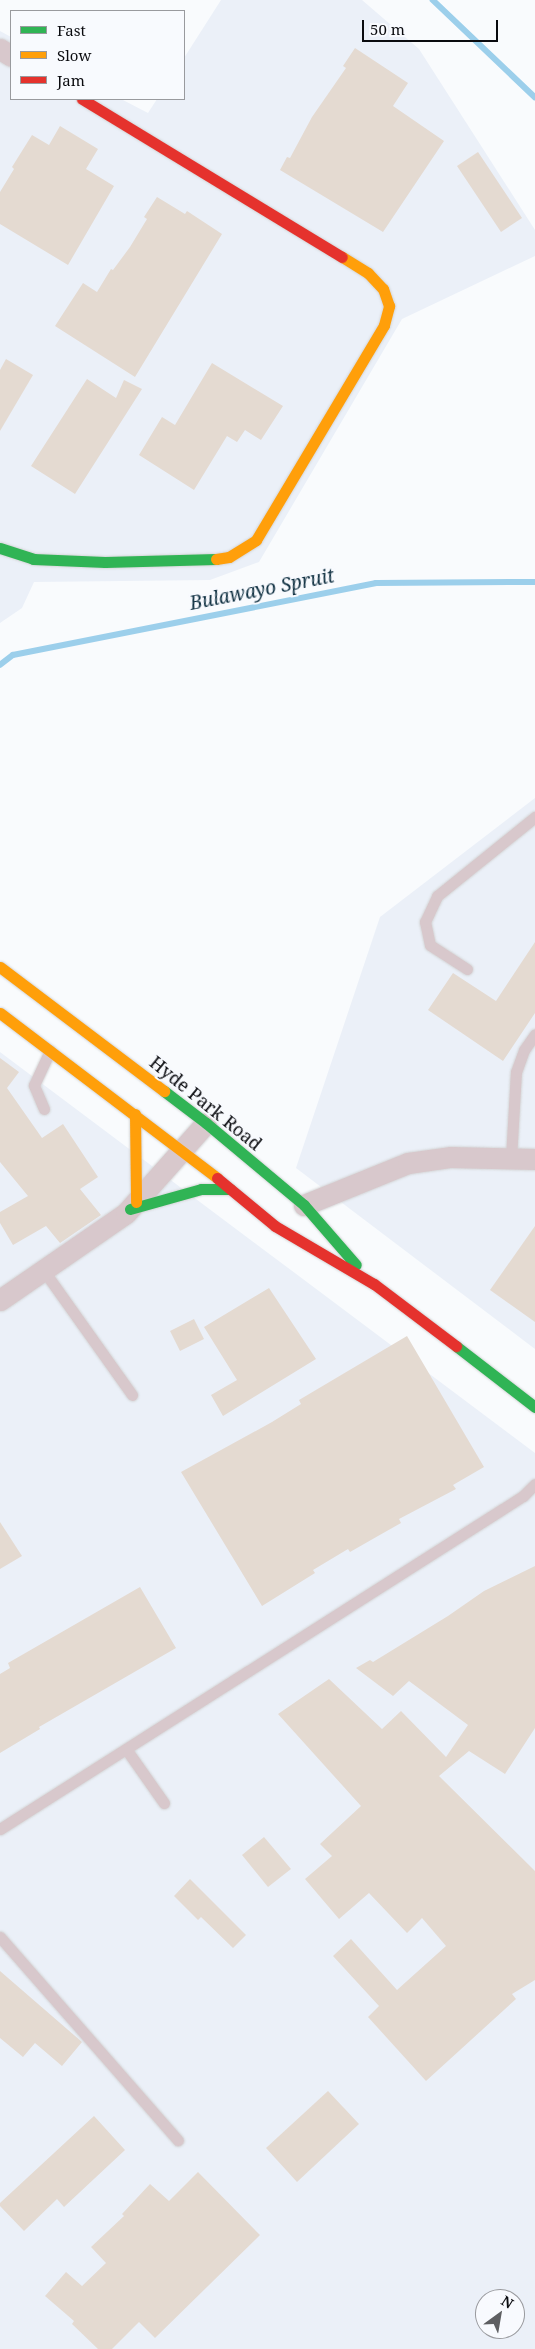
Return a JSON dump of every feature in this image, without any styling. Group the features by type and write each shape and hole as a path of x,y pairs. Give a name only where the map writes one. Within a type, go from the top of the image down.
{"street":[{"path":"0,548 33,559 105,562 212,560 228,557 243,549 256,540 266,526 384,325 389,306 383,289 368,273 84,100"},
{"name":"Hyde Park Road","path":"0,967 83,1035 206,1123 304,1205 374,1284"},
{"name":"Hyde Park Road","path":"0,1013 50,1050 68,1058 275,1226 374,1284 535,1407"},
{"path":"133,1206 135,1114"},
{"path":"0,1300 112,1225 133,1206 206,1123"},
{"path":"304,1205 408,1163 450,1156 535,1159"},
{"path":"133,1206 201,1189 230,1188"}],"lane":[{"path":"467,969 430,945 425,922 438,896 535,817"},
{"path":"511,1158 516,1072 524,1050 535,1034"},
{"path":"44,1109 34,1085 50,1050"},
{"path":"44,1271 132,1395"},
{"path":"0,1830 523,1496 535,1484"},
{"path":"126,1749 164,1803"},
{"path":"0,1937 178,2140"}],"shaded area":[{"path":"221,0 362,0 419,49 535,230 535,256 402,319 259,562 210,580 34,582 22,608 0,623 0,31 10,36 10,100 123,100 148,113 156,100 185,100 185,56"},
{"path":"535,798 535,1349 296,1168 380,917"},
{"path":"0,1052 535,1453 535,2349 0,2349"}],"building":[{"path":"355,48 408,83 393,106 444,141 383,232 280,170 287,157 290,158 312,117 346,68 343,66"},
{"path":"60,126 98,149 86,169 114,186 68,265 0,224 0,192 14,169 12,167 32,135 49,145"},
{"path":"478,152 522,218 501,232 457,166"},
{"path":"157,197 185,214 187,211 222,234 135,377 55,326 83,283 97,292 111,269 113,270 130,247 147,219 144,217"},
{"path":"6,359 33,375 0,431 0,370"},
{"path":"212,363 283,406 261,440 245,430 237,442 227,436 194,490 139,455 162,417 175,425"},
{"path":"87,379 116,398 124,380 142,389 75,494 31,466"},
{"path":"535,942 535,1013 503,1061 428,1010 453,973 496,1001"},
{"path":"0,1058 19,1072 7,1088 42,1138 63,1124 98,1177 80,1189 101,1215 60,1243 46,1226 13,1245 0,1223 0,1212 28,1196 0,1162"},
{"path":"535,1226 535,1322 490,1290"},
{"path":"269,1288 316,1359 223,1416 211,1395 237,1380 204,1327"},
{"path":"194,1319 204,1339 180,1351 170,1331"},
{"path":"407,1336 484,1467 453,1485 456,1489 399,1519 401,1523 350,1552 348,1549 313,1570 315,1573 262,1606 181,1472 272,1422 301,1404 299,1400"},
{"path":"0,1522 22,1556 0,1569"},
{"path":"535,1566 535,1728 505,1774 469,1751 439,1776 535,1871 535,1980 512,1994 516,1999 426,2081 368,2017 379,2006 333,1956 351,1939 397,1990 446,1946 422,1918 407,1933 369,1893 339,1919 305,1879 332,1856 320,1844 361,1806 278,1714 329,1679 382,1729 401,1711 446,1757 468,1725 409,1681 393,1696 356,1668 370,1660 373,1662 448,1616 484,1591"},
{"path":"140,1587 176,1648 39,1727 40,1729 0,1753 0,1674 10,1668 8,1663"},
{"path":"264,1837 291,1869 268,1887 242,1855"},
{"path":"190,1879 246,1935 233,1948 201,1917 198,1920 174,1896"},
{"path":"0,1971 82,2042 62,2066 35,2043 23,2057 0,2038"},
{"path":"328,2091 359,2124 297,2182 266,2148"},
{"path":"94,2116 125,2150 64,2207 57,2199 24,2231 0,2206 0,2203"},
{"path":"198,2172 260,2235 155,2338 139,2322 112,2349 98,2349 72,2324 74,2321 45,2296 66,2272 82,2286 106,2263 91,2247 124,2216 122,2214 150,2184 169,2201"}],"waterway":[{"path":"433,0 535,97"},
{"name":"Bulawayo Spruit","path":"0,665 13,655 376,583 535,582"}],"traffic: fast":[{"path":"0,548 33,559 105,562 216,559"},
{"path":"164,1091 206,1123 304,1205 356,1265"},
{"path":"130,1209 201,1189 230,1189"},
{"path":"456,1346 535,1407"}],"traffic: slow":[{"path":"216,559 229,557 256,540 384,325 389,306 383,289 368,273 342,257"},
{"path":"0,967 164,1091"},
{"path":"0,1013 217,1178"},
{"path":"135,1114 136,1202"}],"traffic: jam":[{"path":"84,100 342,257"},
{"path":"217,1178 275,1226 374,1284 456,1346"}]}
